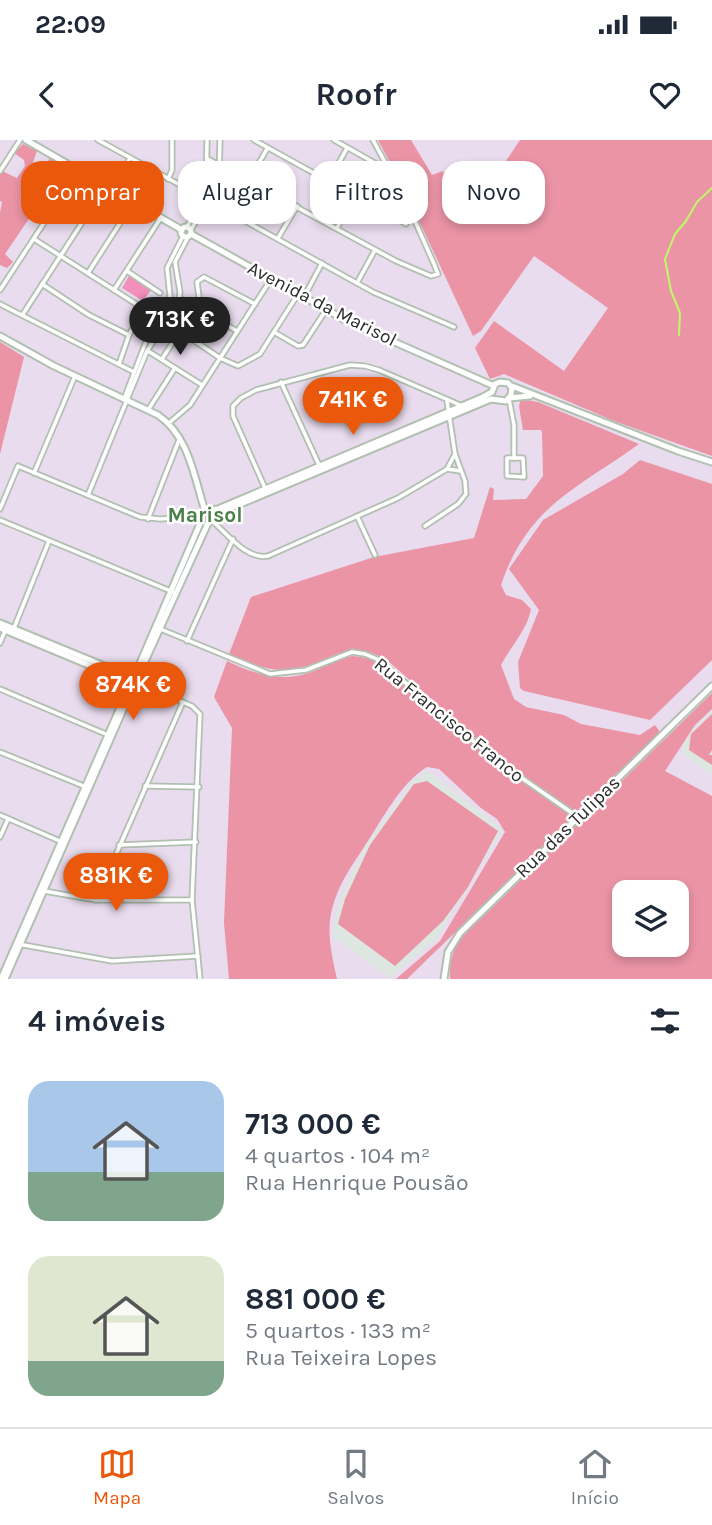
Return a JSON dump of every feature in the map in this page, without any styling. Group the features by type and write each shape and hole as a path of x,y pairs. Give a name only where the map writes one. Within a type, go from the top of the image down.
{"main road":[{"name":"Avenida da Marisol","path":"26,140 61,161"},
{"name":"Avenida da Marisol","path":"164,220 326,310 493,389"},
{"path":"0,336 169,423 180,437 207,516 135,685 3,979"},
{"path":"207,516 450,414 493,389 500,382 712,462"},
{"path":"509,399 512,392 510,385"},
{"path":"493,389 497,400"},
{"path":"267,491 319,466 491,399 503,401 537,397"},
{"path":"6,628 137,676 135,685"},
{"path":"6,628 135,685"},
{"path":"131,676 158,628"},
{"path":"131,676 135,685"},
{"name":"Rua das Tulipas","path":"444,979 446,960 455,939 712,686"},
{"path":"18,944 44,891 63,842"}],"street":[{"path":"0,169 20,140"},
{"path":"98,140 178,184"},
{"path":"168,179 172,170 172,140"},
{"path":"88,495 147,351 180,298 175,262 206,191 207,140"},
{"path":"220,140 220,161"},
{"path":"254,140 310,171"},
{"path":"334,140 372,161 380,153"},
{"path":"373,140 384,161"},
{"path":"260,161 268,148"},
{"path":"340,161 347,148"},
{"path":"208,159 212,161"},
{"path":"296,206 376,250 434,276 438,274 414,224"},
{"path":"0,290 44,224"},
{"path":"23,314 82,224"},
{"path":"88,273 120,224"},
{"path":"114,290 157,224"},
{"path":"126,400 134,372 170,296 167,268 192,224"},
{"path":"252,224 357,283 454,327"},
{"path":"278,239 286,224"},
{"path":"337,228 339,224"},
{"path":"34,239 166,323"},
{"path":"357,283 376,250"},
{"path":"180,331 220,358 238,366 258,355 322,263"},
{"path":"126,271 160,293"},
{"path":"162,359 194,307 199,297 197,282 204,277 255,304"},
{"path":"169,423 187,407 271,279"},
{"path":"42,284 89,315 129,335"},
{"path":"180,298 237,331"},
{"path":"0,304 23,314 74,344 134,372"},
{"path":"118,365 129,335 143,309"},
{"path":"274,332 298,346 303,345 326,310"},
{"path":"147,351 202,385"},
{"path":"267,491 233,416 233,407 241,398 256,390 349,365 365,366 463,406"},
{"path":"148,410 175,368"},
{"path":"34,472 75,376"},
{"path":"281,383 319,466"},
{"path":"509,399 514,425 514,458"},
{"path":"425,526 464,500 467,489 455,454 447,401"},
{"path":"148,519 180,437"},
{"path":"0,509 19,466 148,519 207,516 249,553 261,557 398,498 447,469 455,454"},
{"path":"507,458 514,458 523,458 524,477 507,476 507,458"},
{"path":"447,469 461,471"},
{"path":"357,516 375,555"},
{"path":"0,520 174,592"},
{"path":"187,641 233,539"},
{"path":"0,643 49,541"},
{"name":"Rua Francisco Franco","path":"158,628 270,674 306,670 352,652 379,660 493,758 578,817"},
{"path":"135,685 183,702 195,708 201,718 192,900 200,979"},
{"path":"0,689 110,736"},
{"path":"96,900 183,702"},
{"path":"0,752 87,788"},
{"path":"145,786 199,787"},
{"path":"0,815 63,842"},
{"path":"0,837 8,819"},
{"path":"119,845 196,842"},
{"path":"44,891 96,900 192,900"},
{"path":"18,944 103,960 198,956"}],"shaded area":[{"path":"378,140 411,140 424,161 389,161"},
{"path":"520,140 712,140 712,456 614,421 504,374 490,379 475,348 494,321 564,371 608,308 534,256 481,331 473,336 420,224 428,224 428,168 432,175 442,171 442,224 545,224 545,161 506,161"},
{"path":"23,144 37,151 33,161 24,161 14,153"},
{"path":"2,171 17,178 21,172 21,224 25,224 5,254 13,262 7,268 0,265 0,174"},
{"path":"129,276 151,290 143,301 122,288"},
{"path":"0,342 24,357 0,454"},
{"path":"521,399 538,402 639,444 575,487 540,517 512,558 501,585 506,595 522,600 531,609 522,631 501,665 514,699 526,707 564,715 581,724 640,735 655,725 660,732 576,813 503,762 388,661 372,653 346,652 311,665 282,670 262,667 229,654 251,597 374,557 474,538 490,487 494,489 493,500 526,499 543,476 542,433 541,430 523,430 519,406"},
{"path":"640,460 712,484 712,660 650,720 520,688 518,662 539,610 509,569 543,520 623,474"},
{"path":"352,656 369,658 377,663 495,763 570,815 570,821 407,979 396,979 440,941 505,832 497,819 481,808 439,769 427,767 408,783 392,804 338,892 330,927 330,944 337,979 229,979 224,923 232,728 214,697 227,661 268,676 289,677 311,672"},
{"path":"712,693 712,709 695,725 665,771 712,796 712,979 450,979 455,949 460,939"},
{"path":"712,711 712,775 683,755 682,744"},
{"path":"712,714 712,750 709,755 712,755 712,765 689,750 691,734"},
{"path":"426,772 434,775 503,830 436,939 390,978 332,937 340,898 367,843 412,781"},
{"path":"427,781 498,831 468,887 443,921 395,966 338,924 345,899 370,845 414,784"}],"waterway":[{"path":"679,335 680,313 671,291 665,259 675,234 697,202 712,188"}],"district":[{"name":"Marisol","path":"205,515"}]}
